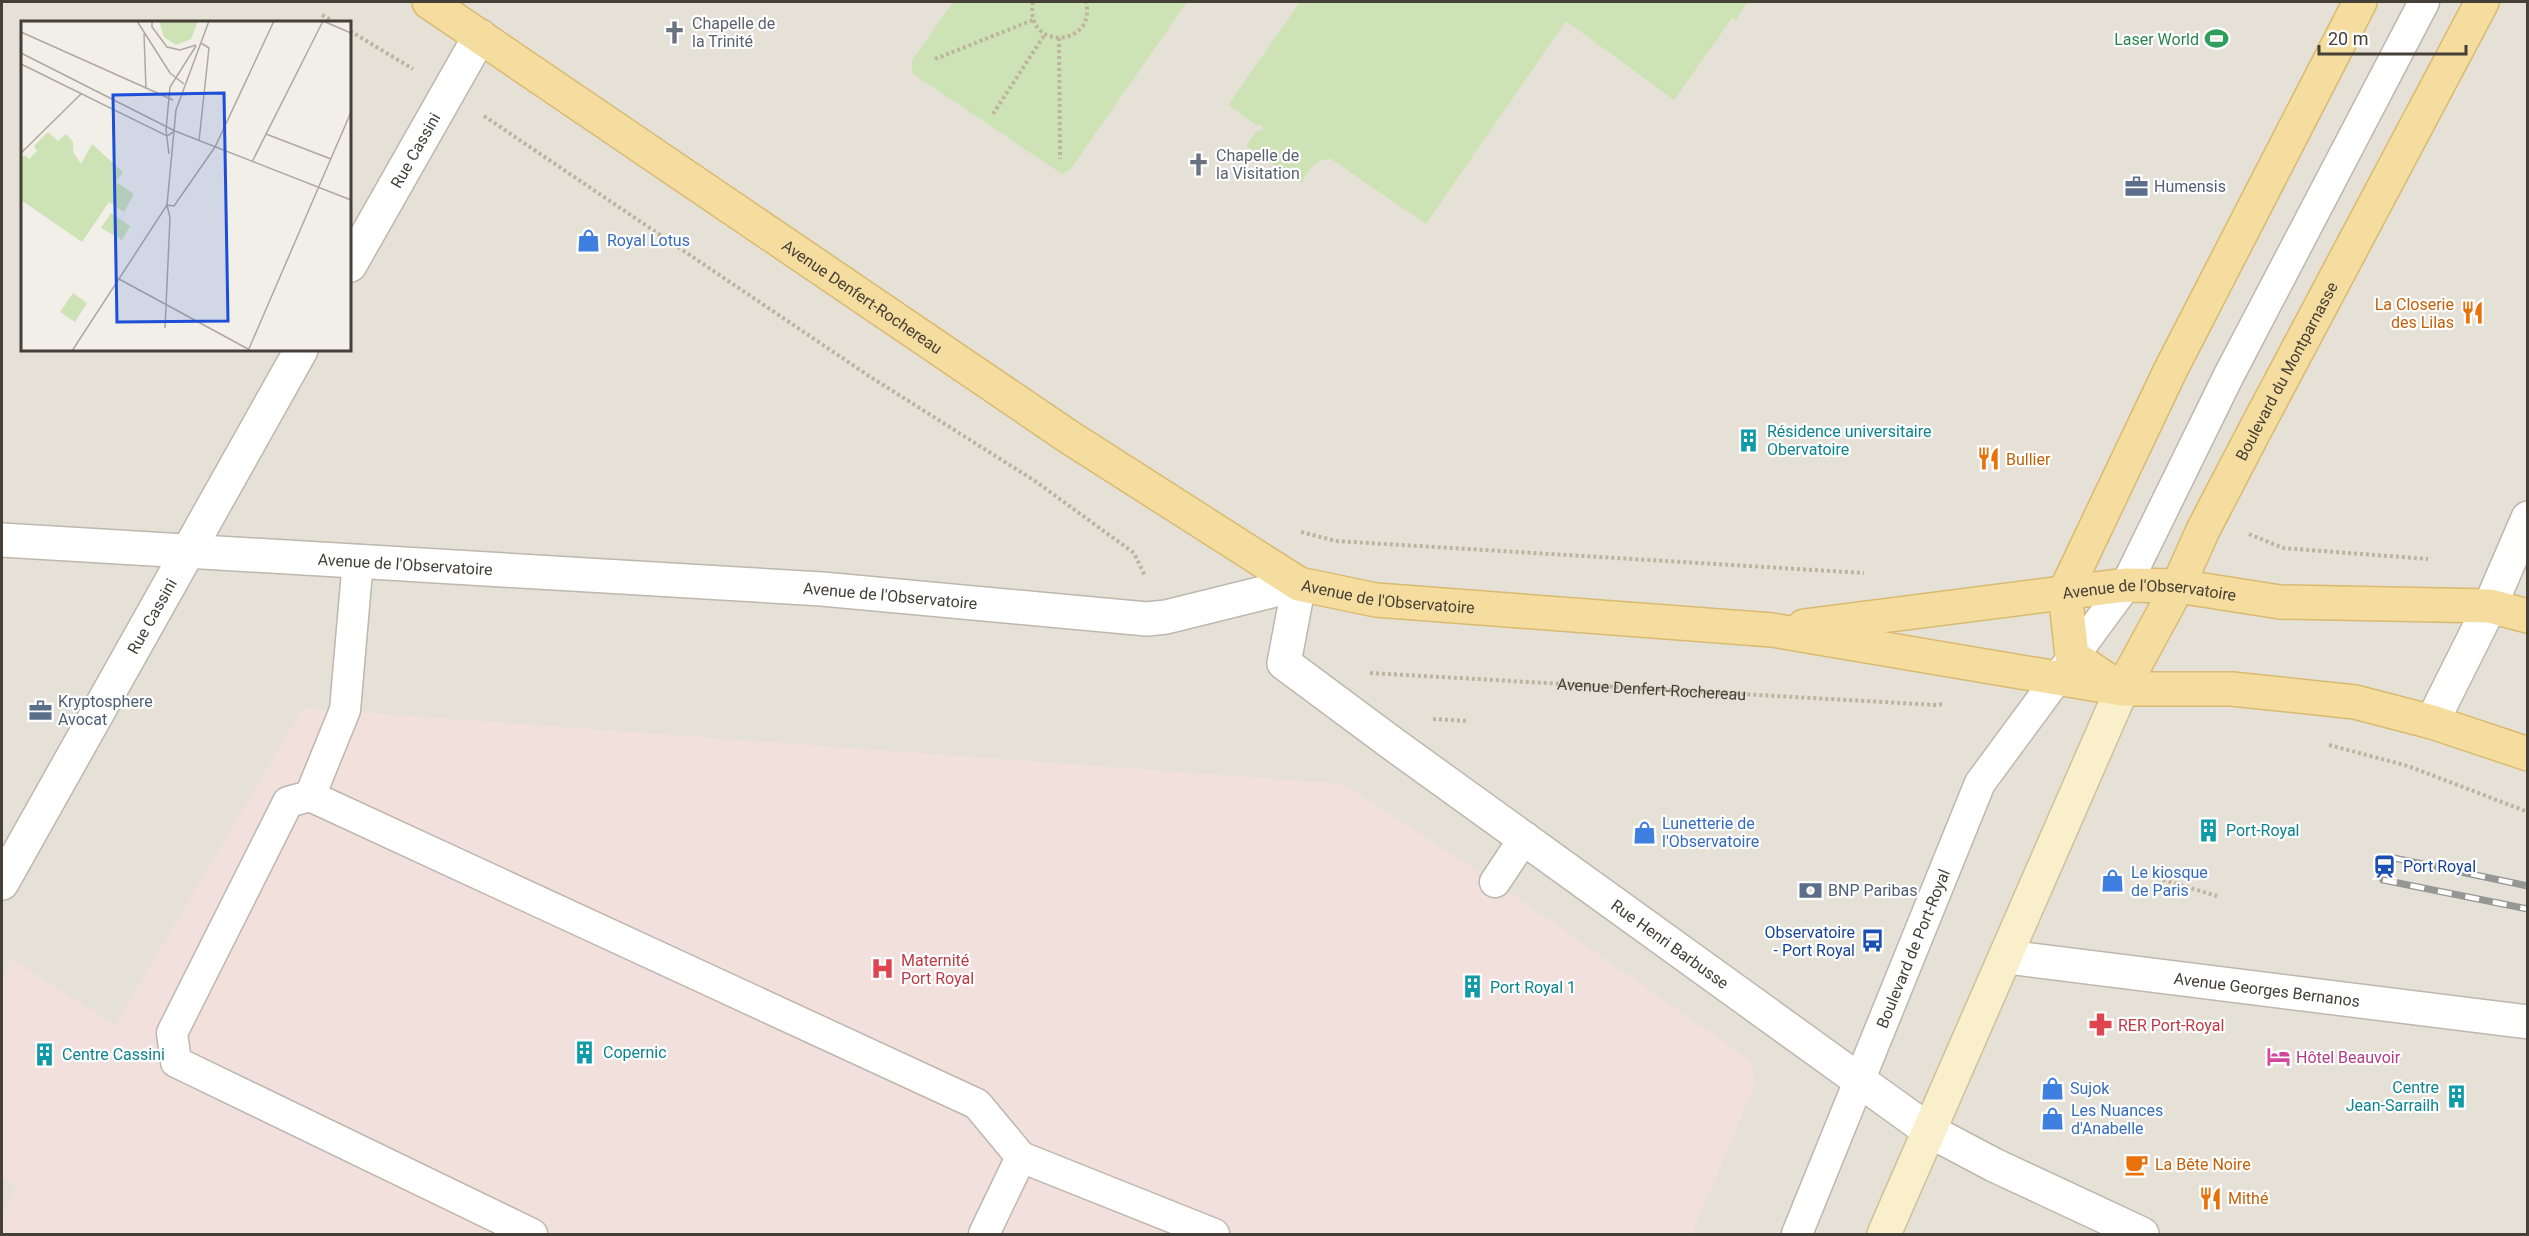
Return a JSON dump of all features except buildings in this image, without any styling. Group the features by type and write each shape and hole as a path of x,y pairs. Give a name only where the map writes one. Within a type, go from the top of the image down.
{"main road":[{"name":"Avenue Denfert-Rochereau","path":"429,2 1069,437 1299,584"},
{"path":"2064,668 2065,592 2169,371 2360,2"},
{"name":"Boulevard du Montparnasse","path":"2121,689 2178,586 2239,462 2482,2"},
{"name":"Avenue de l'Observatoire","path":"1299,584 1376,600 1772,630 2064,668 2121,689 2232,689 2355,702 2432,722 2528,754"},
{"name":"Avenue de l'Observatoire","path":"1772,630 2126,585 2178,586 2280,602 2490,606 2528,616"},
{"path":"1884,1234 1928,1130 2007,957 2121,689"}],"street":[{"name":"Rue Cassini","path":"351,263 480,36"},
{"name":"Rue Cassini","path":"2,884 300,351"},
{"path":"2432,722 2490,606 2528,518"},
{"name":"Avenue de l'Observatoire","path":"2,540 822,589 1147,619 1166,617 1299,584"},
{"name":"Rue Henri Barbusse","path":"1299,584 1284,663 1928,1130 1994,1165 2142,1234"},
{"name":"Avenue Georges Bernanos","path":"2007,957 2528,1022"}],"lane":[{"path":"2064,668 2126,585 2228,377 2424,2"},
{"path":"310,796 345,710 358,560"},
{"name":"Boulevard de Port-Royal","path":"1797,1234 1861,1082 1980,783 2064,668"},
{"path":"532,1234 176,1062 172,1033 288,802 310,796 977,1104 1021,1157 1214,1234"},
{"path":"1495,882 1525,837"},
{"path":"984,1234 1021,1157"}],"path":[{"path":"1033,2 1033,20 1045,34 1059,38 1076,33 1082,26 1087,18 1086,2"},
{"path":"322,15 333,21"},
{"path":"935,59 1033,20"},
{"path":"351,32 422,74"},
{"path":"993,114 1045,34"},
{"path":"1059,38 1060,159"},
{"path":"483,115 869,376 1035,481 1134,553 1146,580"},
{"path":"1299,531 1336,541 1874,573"},
{"path":"2247,533 2283,548 2432,560"},
{"name":"Avenue Denfert-Rochereau","path":"1368,673 1936,705"},
{"path":"1426,719 1469,721"},
{"path":"2324,743 2408,766 2528,812"},
{"path":"2157,878 2217,896"}],"shaded area":[{"path":"2,2 2527,2 2527,1234 2,1234"},
{"name":"Maternité Port Royal","path":"303,708 1343,784 1495,882 1751,1061 1756,1082 1692,1234 2,1234 2,1214 18,1187 2,1177 2,977 11,959 115,1025"}],"green space":[{"path":"953,2 1187,2 1070,170 1062,174 913,74 911,62"},
{"path":"1300,2 1748,2 1736,20 1732,18 1674,100 1566,21 1426,224 1331,159 1317,163 1301,183 1246,146 1257,131 1263,130 1262,125 1256,125 1228,105"}],"railway":[{"path":"2389,857 2528,886"},
{"path":"2383,880 2528,909"}],"place":[{"name":"Chapelle de la Trinité","path":"674,32"},
{"name":"Laser World","path":"2217,39"},
{"name":"Chapelle de la Visitation","path":"1198,164"},
{"name":"Humensis","path":"2136,186"},
{"name":"Royal Lotus","path":"589,240"},
{"name":"La Closerie des Lilas","path":"2472,313"},
{"name":"Résidence universitaire Obervatoire","path":"1749,440"},
{"name":"Bullier","path":"1988,459"},
{"name":"Kryptosphere Avocat","path":"40,710"},
{"name":"Port-Royal","path":"2208,830"},
{"name":"Lunetterie de l'Observatoire","path":"1644,832"},
{"name":"Port Royal","path":"2385,866"},
{"name":"Le kiosque de Paris","path":"2113,881"},
{"name":"BNP Paribas","path":"1810,890"},
{"name":"Observatoire - Port Royal","path":"1873,941"},
{"name":"Maternité Port Royal","path":"883,969"},
{"name":"Port Royal 1","path":"1472,987"},
{"name":"RER Port-Royal","path":"2100,1025"},
{"name":"Copernic","path":"585,1052"},
{"name":"Centre Cassini","path":"44,1054"},
{"name":"Hôtel Beauvoir","path":"2278,1057"},
{"name":"Sujok","path":"2052,1088"},
{"name":"Centre Jean-Sarrailh","path":"2457,1096"},
{"name":"Les Nuances d'Anabelle","path":"2053,1119"},
{"name":"La Bête Noire","path":"2137,1164"},
{"name":"Mithé","path":"2210,1198"}]}
